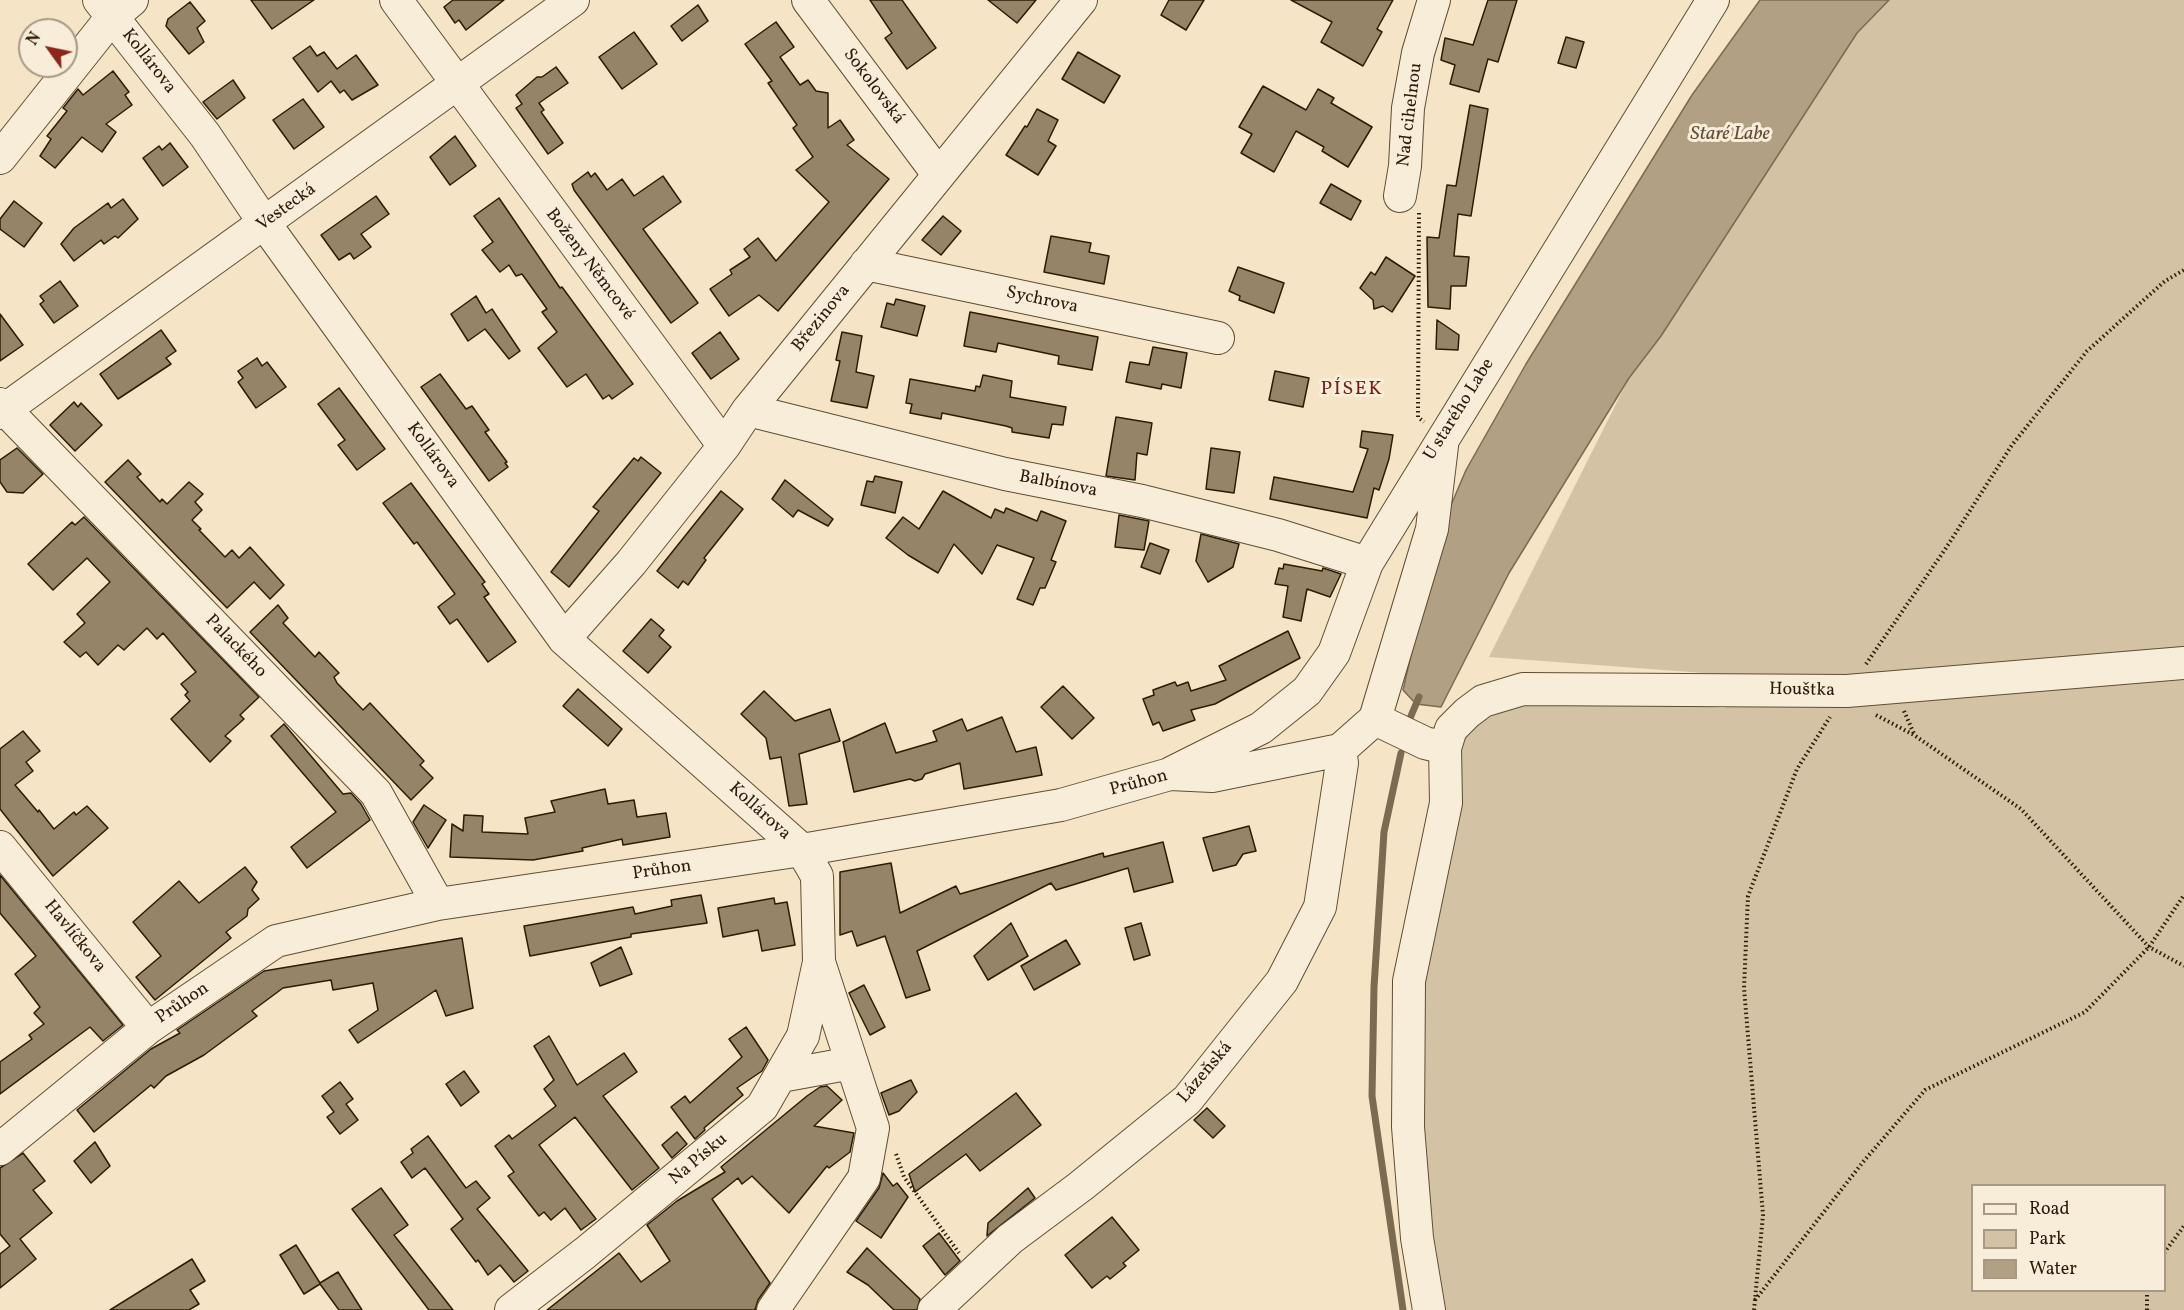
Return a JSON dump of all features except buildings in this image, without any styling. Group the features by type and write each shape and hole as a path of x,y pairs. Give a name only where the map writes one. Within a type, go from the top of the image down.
{"street":[{"name":"Boženy Němcové","path":"396,0 455,84 723,446"},
{"name":"Vestecká","path":"2,408 265,224 573,0"},
{"name":"Sokolovská","path":"808,0 938,174"},
{"name":"Březinova","path":"564,639 631,563 723,446 748,410 1081,0"},
{"name":"Nad cihelnou","path":"1409,203 1405,166 1408,108 1418,53 1434,0"},
{"name":"U starého Labe","path":"1170,774 1261,728 1307,691 1334,653 1367,563 1713,0"},
{"path":"0,158 114,6"},
{"name":"Kollárova","path":"114,6 265,224 564,639 802,850"},
{"name":"Sychrova","path":"866,264 1218,338"},
{"name":"Palackého","path":"2,408 376,793 438,904"},
{"name":"Balbínova","path":"748,410 1005,474 1142,501 1266,532 1367,563"},
{"path":"1340,750 1375,718 1432,529 1444,435"},
{"name":"Houštka","path":"1445,748 1451,729 1483,701 1523,689 1847,691 2184,663"},
{"path":"1375,718 1425,743 1445,748 1446,803 1409,981 1408,1128 1417,1238 1429,1310"},
{"name":"Průhon","path":"0,1149 148,1028 276,941 438,904 802,850 1061,805 1170,774 1212,776 1340,750"},
{"name":"Lázeňská","path":"934,1310 1010,1239 1081,1186 1187,1100 1281,981 1320,907 1342,764 1340,750"},
{"name":"Havlíčkova","path":"0,847 148,1028"},
{"name":"Na Písku","path":"511,1310 585,1253 762,1107 803,1036 819,962 817,876 802,850"},
{"name":"Na Písku","path":"773,1310 864,1178 873,1128 819,962"},
{"path":"781,1076 852,1063"}],"path":[{"path":"1409,203 1418,417 1444,435"},
{"path":"1754,1310 1763,1215 1744,988 1748,896 1797,769 2012,446 2087,351 2165,281 2184,270"},
{"path":"1873,714 1914,735 2021,809 2149,947 2184,966"},
{"path":"1754,1300 1863,1162 1925,1090 2085,1012 2149,947 2184,895"},
{"path":"873,1128 889,1133 904,1177 974,1273"},
{"path":"2166,1250 2184,1226"},
{"path":"2146,1310 2147,1292"}],"green space":[{"path":"1889,0 2184,0 2184,1310 1443,1310 1432,1247 1418,1066 1428,939 1460,817 1430,744 1541,694 1725,708 1731,675 1489,657 1629,378 1857,33"}],"water":[{"name":"Staré Labe","path":"1760,0 1889,0 1857,33 1661,336 1629,378 1509,573 1441,707 1416,704 1403,690 1421,611 1428,559 1466,470 1526,364 1692,95"}],"waterway":[{"path":"1408,723 1419,697"},
{"path":"1401,753 1384,832 1374,987 1372,1096 1403,1310"}],"district":[{"name":"PÍSEK","path":"1352,390"}]}
